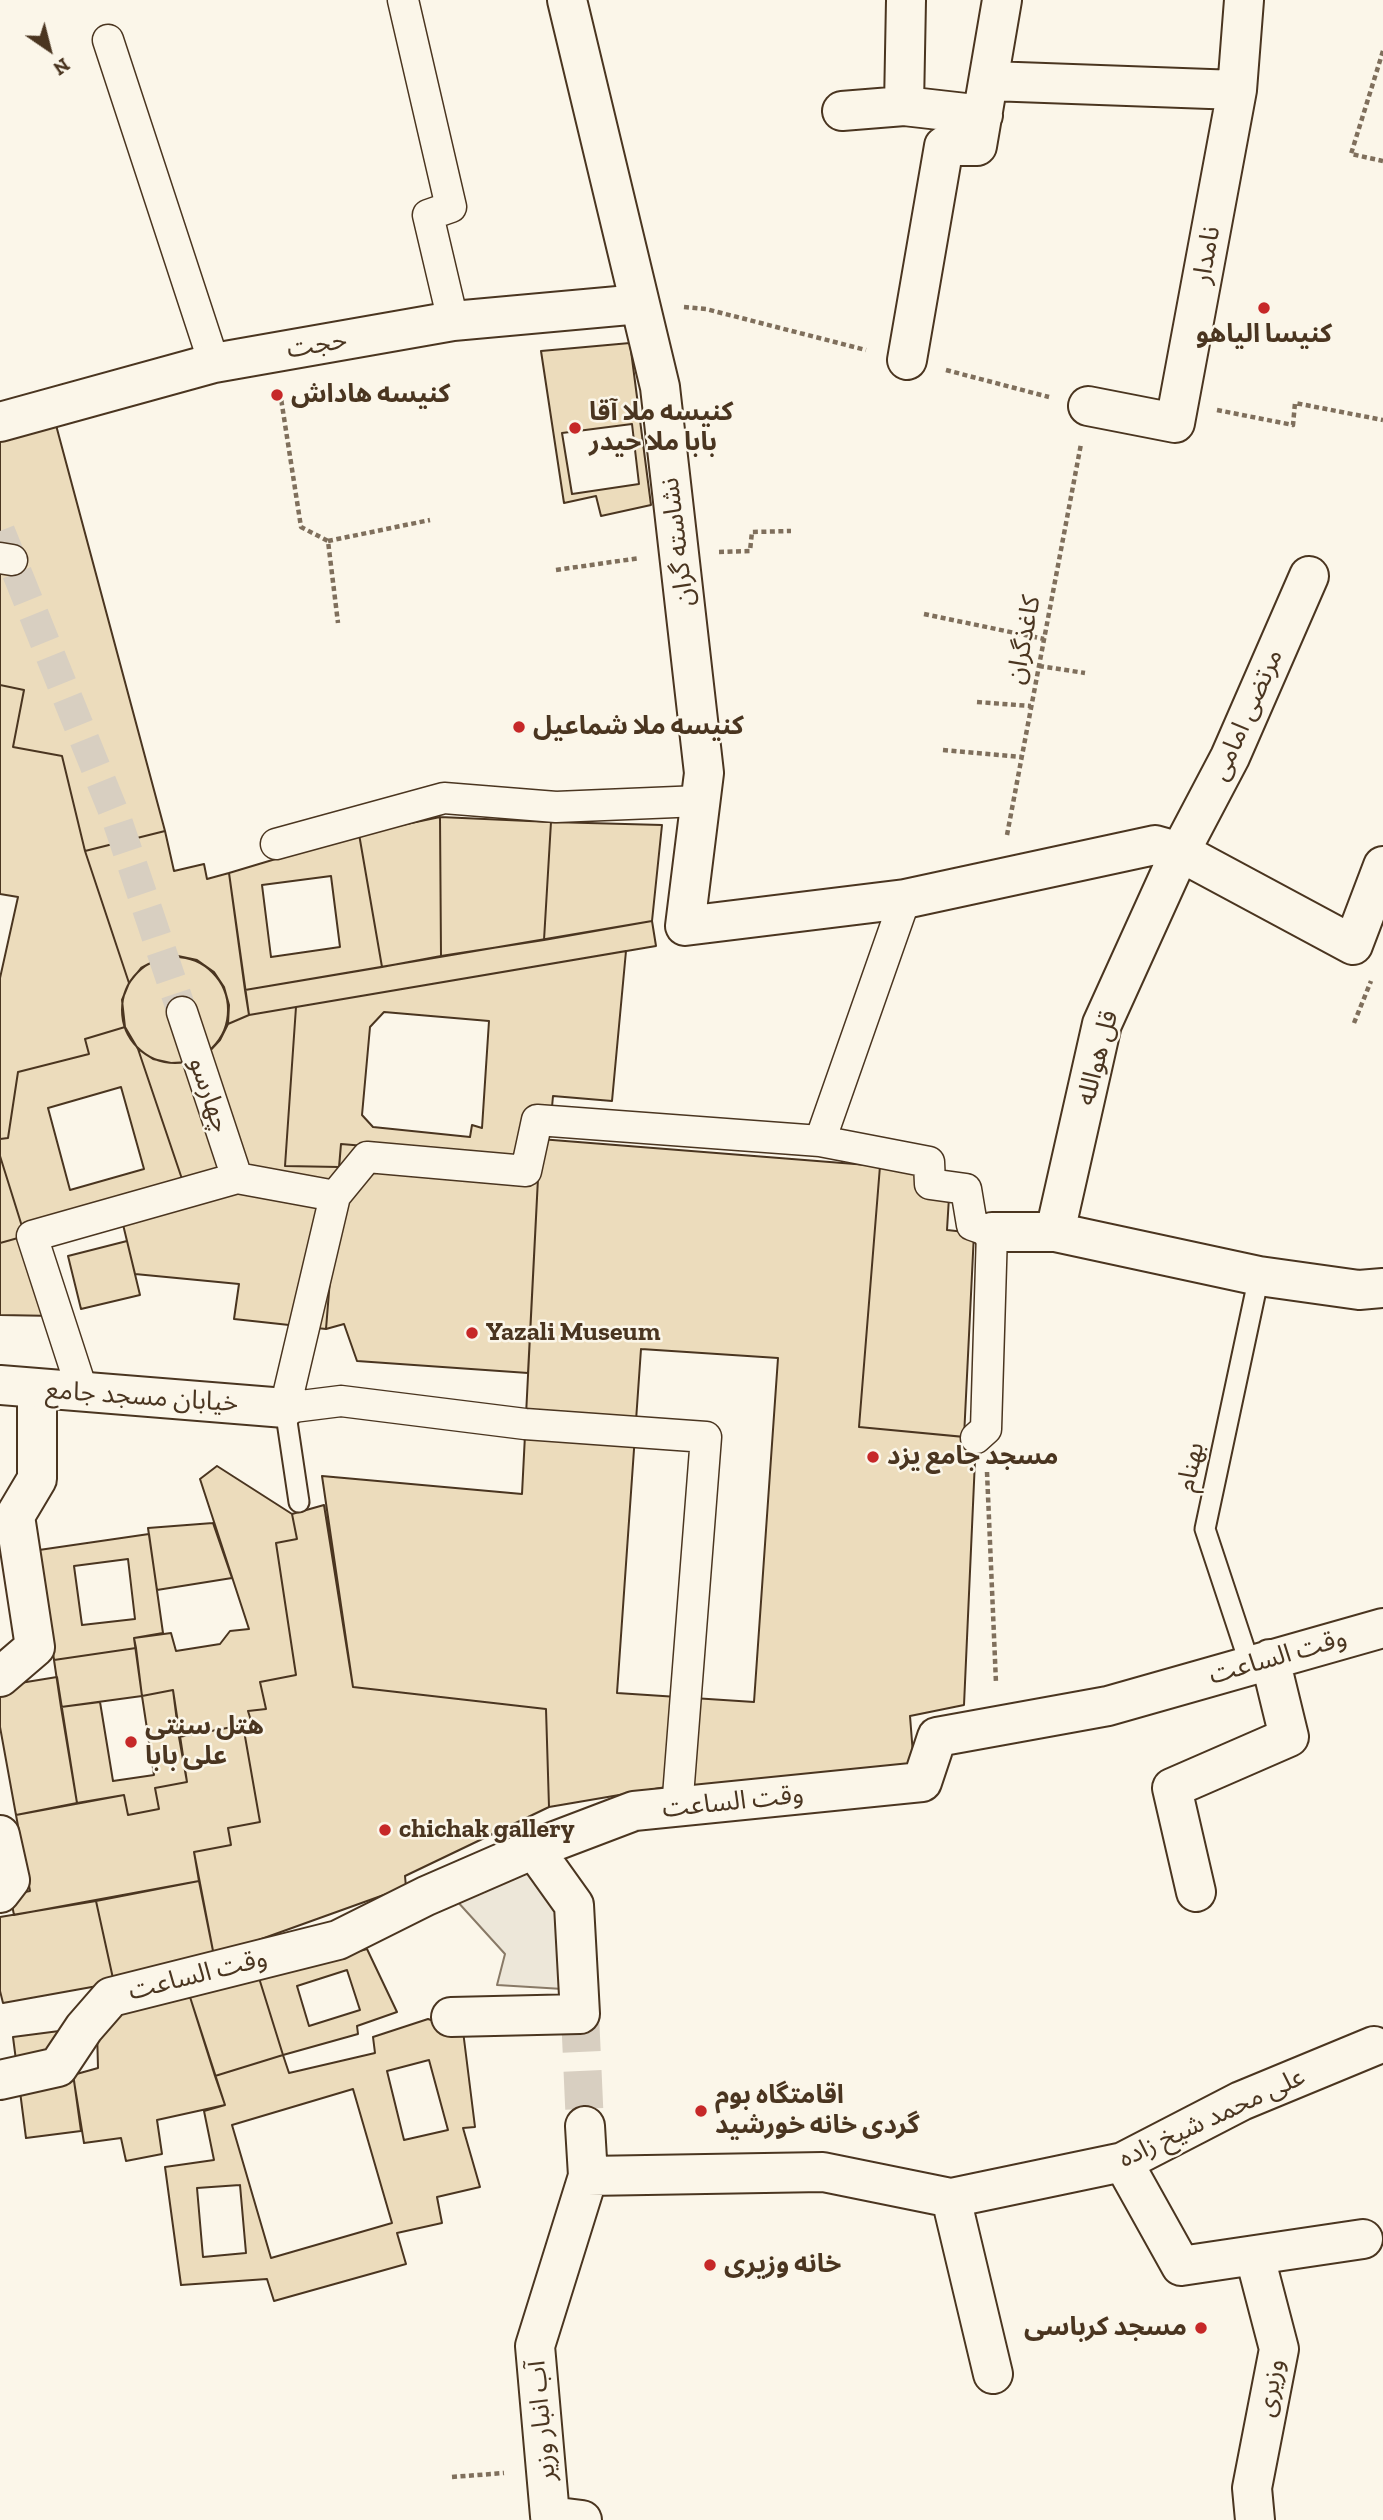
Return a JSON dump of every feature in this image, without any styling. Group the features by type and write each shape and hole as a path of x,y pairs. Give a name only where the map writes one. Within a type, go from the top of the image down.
{"street":[{"path":"403,0 451,207 428,215 453,321"},
{"name":"نشاسته گران","path":"567,0 660,387 704,773 685,926 905,900"},
{"path":"904,106 906,0"},
{"path":"907,360 944,146 976,146 987,98 1002,0"},
{"name":"نامدار","path":"1180,403 1237,90 1244,0"},
{"path":"108,40 214,363"},
{"path":"842,111 987,98 1237,90"},
{"name":"حجت","path":"0,422 214,363 453,321 640,304"},
{"path":"1088,407 1175,423 1180,403"},
{"name":"مرتضی امامی","path":"1180,852 1230,757 1309,576"},
{"path":"276,844 444,798 556,807 700,801"},
{"path":"820,1141 905,900 1155,845 1180,852 1353,945 1383,866"},
{"name":"قل هوالله","path":"1055,1232 1102,1024 1180,852"},
{"name":"چهارسو","path":"182,1012 237,1178"},
{"path":"677,1809 706,1437 525,1424 341,1401 285,1408 335,1196 367,1157 526,1171 537,1120 820,1141 929,1162 930,1184 966,1189 972,1225 992,1233 1055,1232 1259,1276 1359,1290 1383,1289"},
{"path":"83,1393 32,1236 237,1178 335,1196"},
{"path":"981,1434 992,1233"},
{"name":"خیابان مسجد جامع","path":"0,1385 285,1408"},
{"path":"0,1677 34,1647 15,1516 37,1479 37,1389"},
{"name":"وقت الساعت","path":"0,2080 58,2067 84,2028 111,1997 338,1940 420,1889 634,1811 677,1809 922,1782 937,1737 1108,1706 1383,1628"},
{"path":"1196,1892 1172,1788 1289,1737 1260,1662"},
{"path":"0,1835 10,1880 0,1893"},
{"path":"451,2017 580,2014 574,1905 534,1849"},
{"name":"علی محمد شیخ زاده","path":"588,2176 823,2172 951,2197 1123,2162 1241,2101 1374,2046"},
{"path":"585,2126 588,2176"},
{"path":"1123,2162 1181,2266 1363,2239"},
{"name":"آب انبار وزیر","path":"582,2520 551,2516 535,2346 588,2176"},
{"path":"951,2197 993,2374"},
{"name":"وزیری","path":"1255,2257 1279,2349 1252,2488 1255,2520"}],"lane":[{"name":"بهنام","path":"1259,1276 1205,1529 1260,1662"},
{"path":"285,1408 299,1502"}],"path":[{"path":"1383,51 1351,154 1383,161"},
{"path":"274,353 301,527 328,541 430,520"},
{"path":"1180,403 1293,425 1295,403 1383,420"},
{"name":"کاغذگران","path":"999,880 1088,407"},
{"path":"556,570 679,553 750,551 752,531 791,531"},
{"path":"328,541 338,623"},
{"path":"924,614 1044,639"},
{"path":"1039,666 1085,673"},
{"path":"977,702 1031,706"},
{"path":"943,750 1022,757"},
{"path":"1354,1023 1372,979"},
{"path":"981,1434 998,1726"},
{"path":"453,2477 546,2470"}],"shaded area":[{"path":"531,1865 562,1906 563,1989 497,1985 505,1954 456,1900"}],"building":[{"name":"کنیسه ملا آقا بابا ملا حیدر","path":"630,343 651,505 601,516 596,496 564,503 541,351","holes":["632,424 639,484 572,494 562,433"]},
{"path":"49,399 165,831 85,851 62,756 13,747 24,690 0,685 0,412"},
{"path":"0,685 24,690 13,747 62,756 85,851 129,983 122,1000 125,1027 85,1039 89,1054 18,1072 8,1138 0,1139 0,978 18,897 0,894"},
{"path":"440,817 441,956 382,967 359,834"},
{"path":"440,817 551,822 544,940 441,956"},
{"path":"551,822 662,825 652,921 544,940"},
{"path":"165,831 174,871 204,864 207,879 229,873 249,1015 228,1024 229,1005 224,987 214,972 197,960 178,956 158,959 141,968 129,983 85,851"},
{"path":"359,834 382,967 245,990 229,873","holes":["331,876 340,947 271,957 262,885"]},
{"path":"652,921 656,946 249,1015 245,990"},
{"path":"626,951 612,1101 553,1096 551,1118 520,1159 341,1144 339,1167 285,1166 296,1007","holes":["384,1012 489,1021 482,1128 472,1125 470,1137 373,1127 362,1115 370,1027"]},
{"path":"175,957 195,961 213,972 224,990 228,1010 224,1030 213,1048 195,1059 175,1063 155,1059 137,1048 126,1030 122,1010 126,990 137,972 155,961"},
{"path":"296,1007 285,1166 339,1167 326,1329 234,1319 239,1284 135,1274 119,1208 182,1179 138,1049 153,1059 171,1063 190,1062 207,1054 220,1040 228,1024 249,1015"},
{"path":"125,1027 138,1049 182,1179 25,1236 0,1156 0,1139 8,1138 18,1072 89,1054 85,1039","holes":["121,1087 144,1169 70,1190 48,1108"]},
{"name":"مسجد جامع یزد","path":"540,1139 880,1166 859,1427 976,1438 964,1705 910,1716 915,1780 672,1786 549,1807 546,1709 353,1687 322,1476 522,1494","holes":["641,1349 778,1358 754,1702 617,1693"]},
{"path":"540,1139 528,1373 357,1361 344,1324 326,1329 341,1144 520,1159"},
{"path":"0,1156 25,1236 0,1243"},
{"path":"880,1166 922,1174 949,1197 947,1230 974,1233 964,1437 859,1427"},
{"path":"25,1236 56,1316 0,1315 0,1243"},
{"path":"127,1241 140,1295 81,1309 68,1256"},
{"path":"217,1466 292,1514 297,1539 276,1543 296,1675 260,1682 266,1709 248,1711 253,1727 243,1725 179,1737 173,1690 142,1696 134,1638 171,1633 176,1651 220,1644 230,1631 249,1629 200,1479"},
{"path":"324,1505 353,1687 546,1709 549,1807 405,1876 406,1887 214,1956 194,1852 231,1845 228,1828 260,1822 243,1725 253,1727 248,1711 266,1709 260,1682 296,1675 276,1543 297,1539 292,1514"},
{"path":"213,1523 232,1578 157,1590 148,1528"},
{"path":"149,1534 163,1633 134,1638 136,1648 54,1660 39,1550","holes":["128,1559 135,1619 82,1625 74,1566"]},
{"path":"136,1648 142,1696 61,1707 54,1660"},
{"path":"57,1677 77,1803 16,1815 0,1727 0,1693 8,1685"},
{"path":"173,1690 187,1782 155,1788 159,1809 128,1815 124,1795 77,1803 61,1707 100,1702 113,1781 154,1775 142,1696"},
{"path":"243,1725 260,1822 228,1828 231,1845 194,1852 199,1881 14,1915 10,1895 30,1891 16,1815 124,1795 128,1815 159,1809 155,1788 187,1782 179,1737"},
{"path":"199,1881 214,1956 114,1983 96,1901"},
{"path":"96,1901 114,1983 3,2003 0,1991 0,1917"},
{"path":"367,1949 397,2012 357,2026 358,2034 283,2055 259,1978","holes":["347,1970 360,2010 309,2026 297,1986"]},
{"path":"259,1978 283,2055 215,2076 190,1997"},
{"path":"190,1997 225,2105 157,2120 162,2154 126,2161 121,2138 84,2143 73,2075 98,2068 97,2029 122,2012"},
{"path":"428,2019 463,2031 475,2127 463,2128 480,2187 437,2197 442,2223 397,2233 406,2264 274,2301 267,2279 181,2285 165,2167 214,2160 204,2111 225,2105 215,2076 283,2055 289,2073 375,2053 373,2037","holes":["429,2060 448,2130 404,2140 387,2071","353,2089 392,2223 271,2258 232,2125","240,2185 246,2253 203,2257 197,2188"]},
{"path":"67,2030 81,2131 26,2138 13,2037"}],"tunnel":[{"path":"0,531 118,823 182,1012"},
{"path":"580,2014 585,2126"}],"place":[{"name":"کنیسا الیاهو","path":"1264,308"},
{"name":"کنیسه هاداش","path":"277,395"},
{"name":"کنیسه ملا آقا بابا ملا حیدر","path":"575,428"},
{"name":"کنیسه ملا شماعیل","path":"519,727"},
{"name":"Yazali Museum","path":"472,1333"},
{"name":"مسجد جامع یزد","path":"873,1457"},
{"name":"هتل سنتی علی بابا","path":"131,1742"},
{"name":"chichak gallery","path":"385,1830"},
{"name":"اقامتگاه بوم گردی خانه خورشید","path":"701,2111"},
{"name":"خانه وزیری","path":"710,2265"},
{"name":"مسجد کرباسی","path":"1201,2328"}]}
